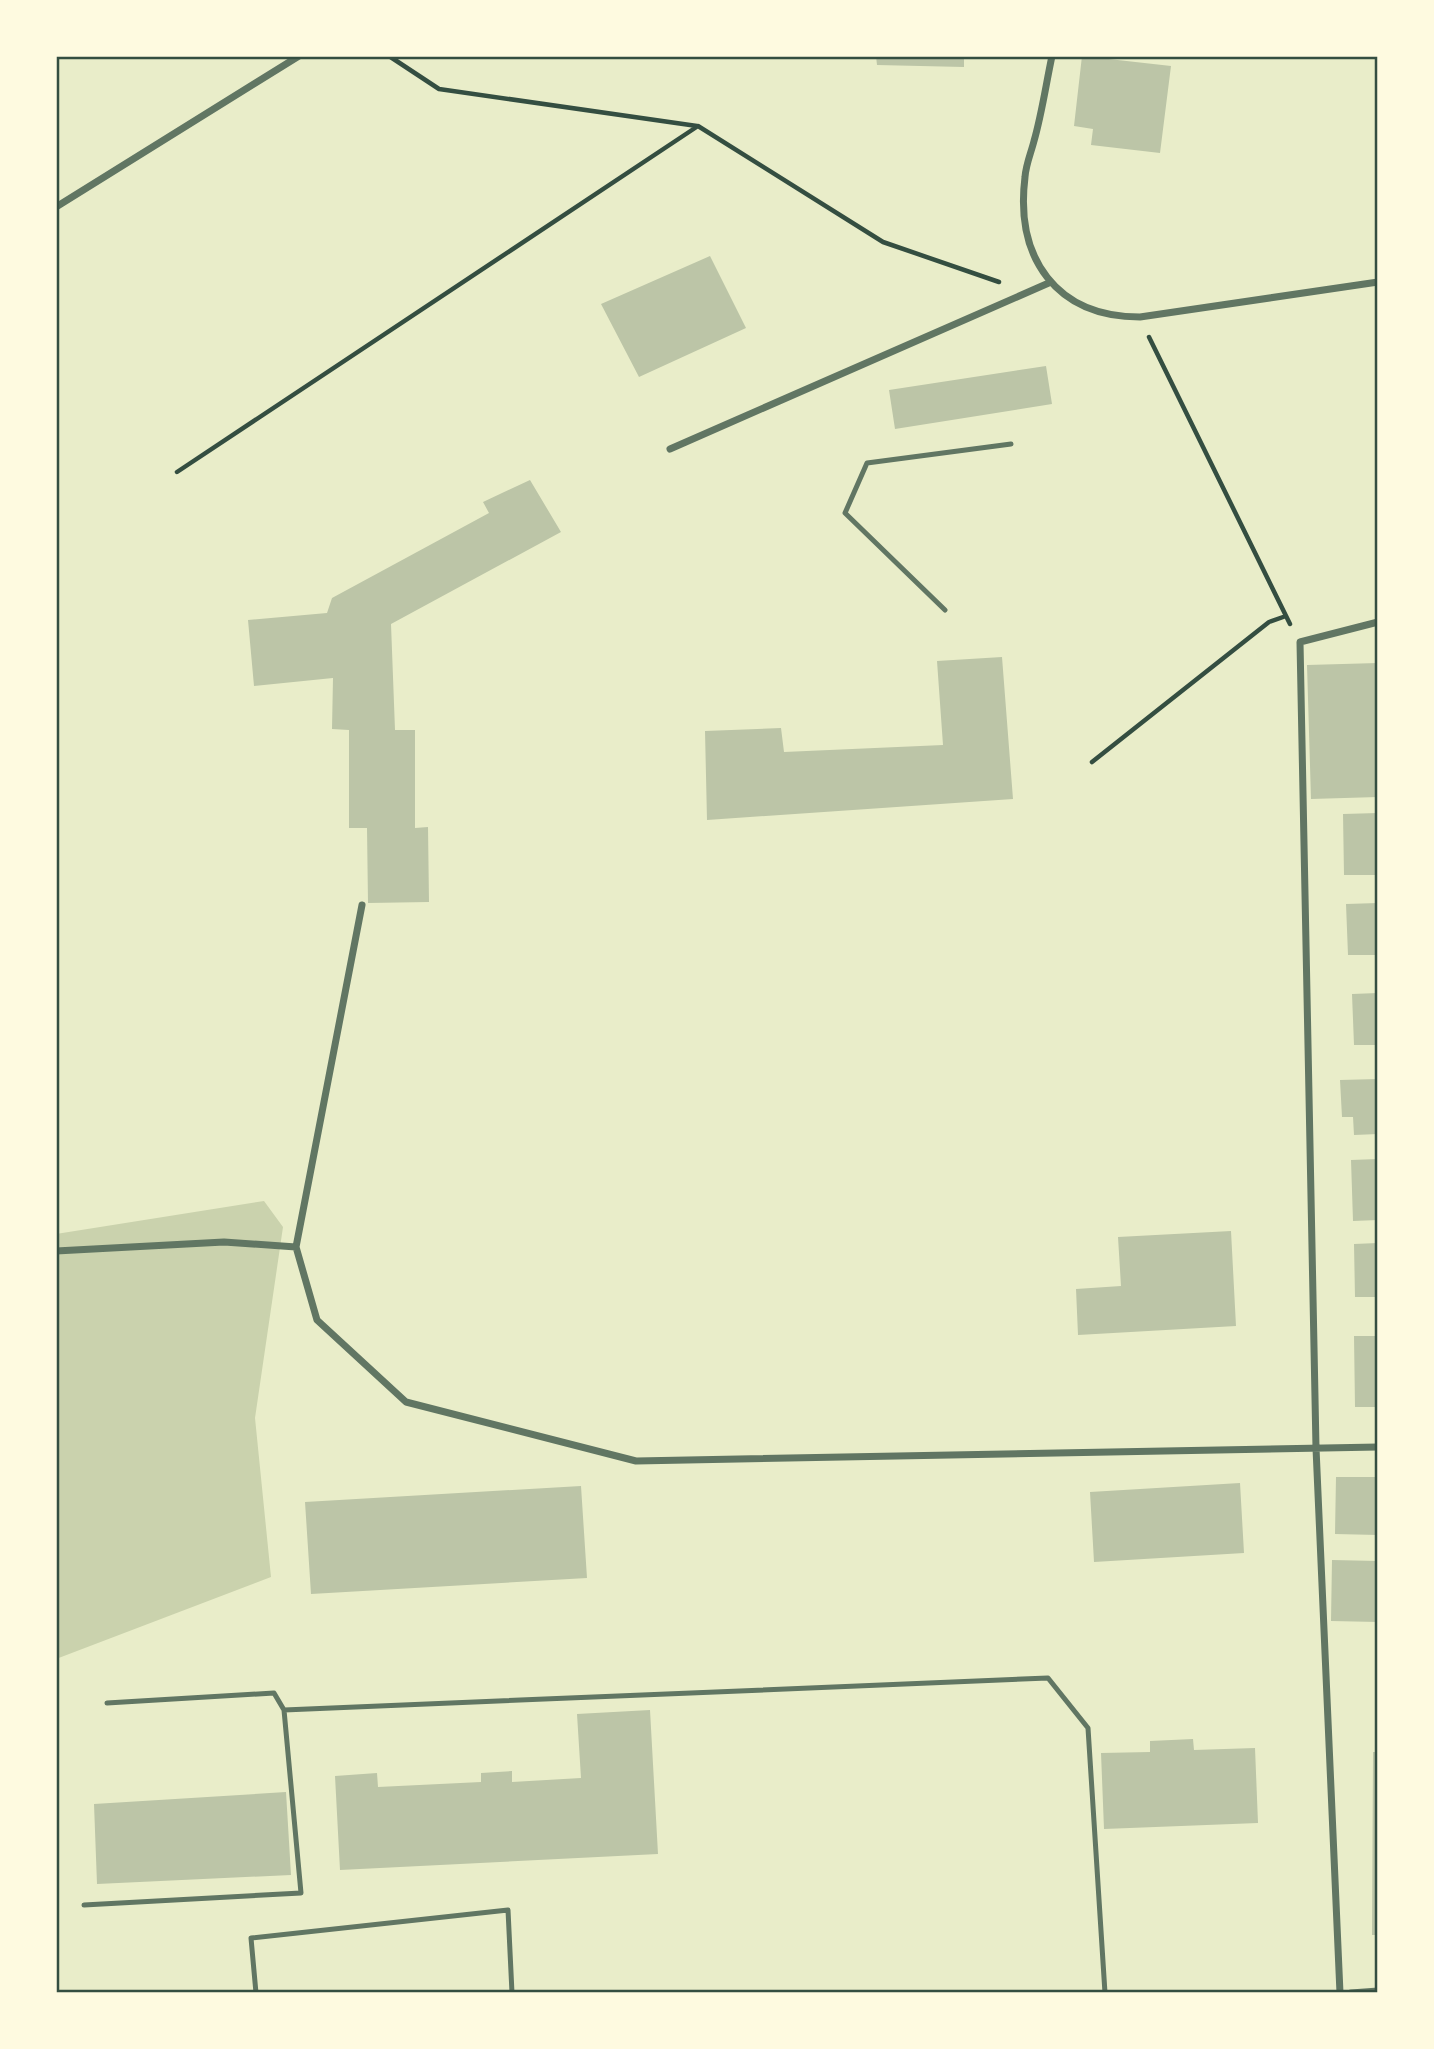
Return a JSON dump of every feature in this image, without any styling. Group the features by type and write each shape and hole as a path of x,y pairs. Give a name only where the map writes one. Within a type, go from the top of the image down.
{"street":[{"path":"56,207 299,56"},
{"path":"1052,56 1028,159 1023,195 1027,233 1033,253 1051,282 1075,304 1091,312 1140,317 1378,282"},
{"path":"670,449 1051,282"},
{"path":"1340,1993 1316,1448 1300,642 1378,622"},
{"path":"362,905 296,1247 317,1320 406,1402 636,1461 1378,1447"},
{"path":"56,1251 224,1242 296,1247"},
{"path":"1350,1993 1378,1991"}],"lane":[{"path":"945,610 845,513 867,463 1011,444"},
{"path":"284,1710 1048,1678 1088,1728 1105,1993"},
{"path":"84,1905 301,1893 284,1710 275,1693 107,1703"},
{"path":"256,1993 251,1938 508,1910 512,1993"}],"path":[{"path":"389,56 439,89 698,126 883,242 964,267 996,280 1020,296"},
{"path":"177,472 698,126"},
{"path":"1140,317 1300,642"},
{"path":"1092,762 1269,622 1286,616"}],"green space":[{"path":"264,1201 283,1227 255,1418 271,1577 56,1659 56,1234"}],"building":[{"path":"876,56 964,56 964,67 877,65"},
{"path":"1082,56 1171,66 1160,153 1091,145 1093,129 1074,126"},
{"path":"710,256 746,328 639,377 601,304"},
{"path":"1046,366 1052,404 895,429 889,390"},
{"path":"530,480 561,532 391,624 395,730 415,730 415,828 428,827 429,902 368,903 367,828 349,828 349,730 332,729 333,678 254,686 248,620 327,613 332,598 489,513 483,502"},
{"path":"1002,657 1013,799 707,820 705,731 781,728 784,752 943,745 937,661"},
{"path":"1378,663 1378,797 1311,799 1307,665"},
{"path":"1378,813 1378,875 1344,875 1343,814"},
{"path":"1378,903 1378,955 1348,955 1346,904"},
{"path":"1378,993 1378,1045 1354,1045 1352,994"},
{"path":"1378,1079 1378,1134 1354,1135 1353,1117 1342,1117 1340,1080"},
{"path":"1378,1159 1378,1220 1353,1221 1351,1160"},
{"path":"1231,1231 1236,1326 1078,1335 1076,1289 1121,1286 1118,1237"},
{"path":"1378,1243 1378,1297 1355,1297 1354,1244"},
{"path":"1354,1336 1378,1336 1378,1407 1355,1407"},
{"path":"1336,1477 1378,1477 1378,1535 1335,1534"},
{"path":"1240,1483 1244,1553 1094,1562 1090,1492"},
{"path":"581,1486 587,1578 311,1594 305,1502"},
{"path":"1332,1560 1378,1561 1378,1622 1331,1621"},
{"path":"650,1710 658,1854 340,1870 335,1776 377,1773 378,1787 481,1782 481,1773 512,1771 512,1782 581,1778 577,1714"},
{"path":"1193,1739 1194,1750 1255,1748 1258,1823 1104,1829 1101,1753 1150,1752 1150,1741"},
{"path":"1373,1752 1378,1752 1378,1935 1372,1935"},
{"path":"286,1792 291,1875 97,1884 94,1804"}]}
